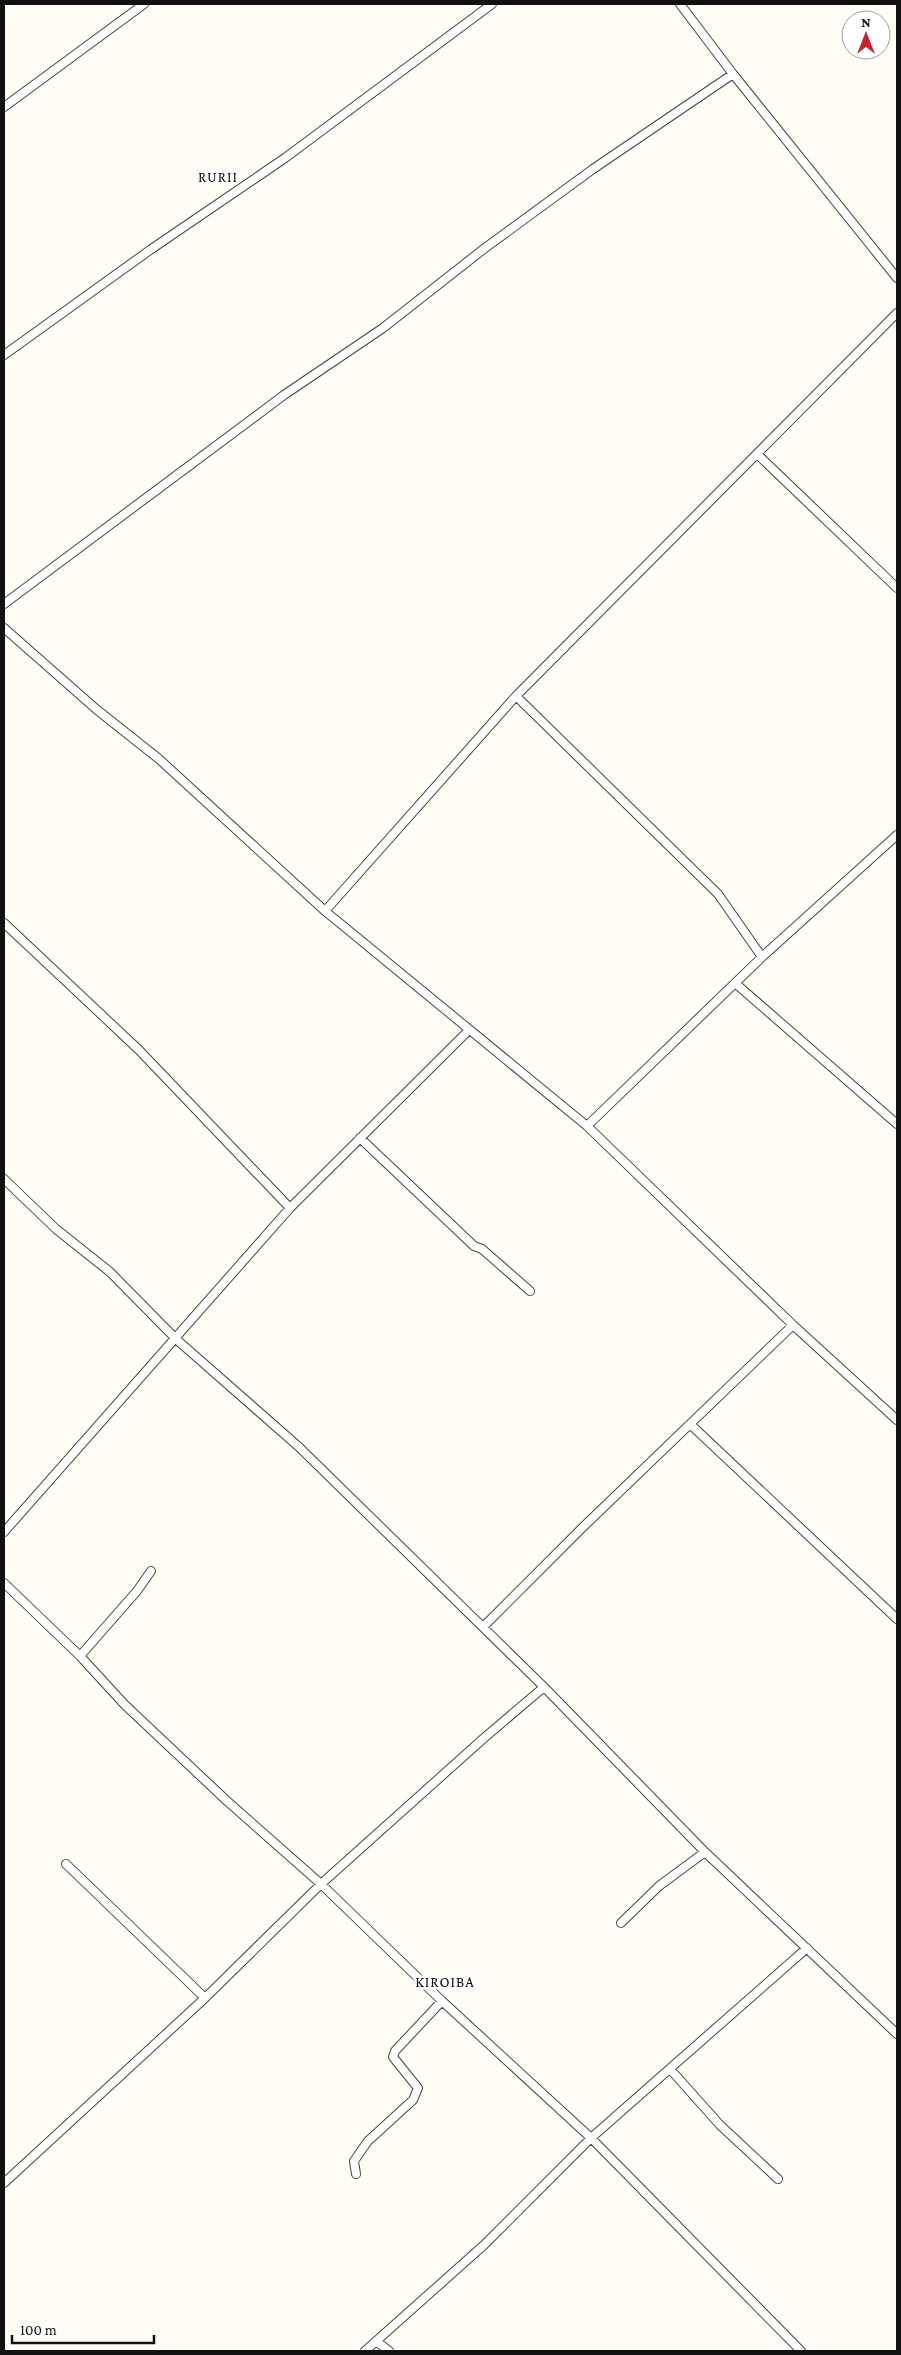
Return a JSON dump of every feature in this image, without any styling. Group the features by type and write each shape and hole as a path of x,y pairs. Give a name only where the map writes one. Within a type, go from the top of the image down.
{"street":[{"path":"4,108 144,4"},
{"path":"4,355 142,256 285,158 492,4"},
{"path":"680,4 733,74 897,278"},
{"path":"4,604 284,395 383,328 485,248 593,169 733,74"},
{"path":"325,911 516,696 897,313"},
{"path":"757,454 897,588"},
{"path":"4,628 96,709 159,758 325,911 587,1126 793,1325 897,1420"},
{"path":"516,696 718,894 762,957"},
{"path":"587,1126 762,957 897,834"},
{"path":"4,924 139,1050 290,1208"},
{"path":"736,983 897,1124"},
{"path":"4,1532 290,1208 469,1030"},
{"path":"360,1138 474,1246 482,1249 530,1291"},
{"path":"4,1179 56,1229 110,1272 176,1339 299,1447 544,1687 706,1852 897,2034"},
{"path":"483,1628 582,1528 793,1325"},
{"path":"690,1424 897,1619"},
{"path":"80,1656 137,1591 151,1570"},
{"path":"4,1583 80,1656 126,1705 227,1801 321,1884 442,2001 591,2138 801,2351"},
{"path":"4,2183 205,1998 321,1884 484,1738 544,1687"},
{"path":"621,1923 659,1886 706,1852"},
{"path":"66,1864 205,1998"},
{"path":"365,2351 484,2245 591,2138 807,1948"},
{"path":"356,2174 354,2161 363,2148 413,2100 418,2088 393,2057 396,2051 442,2001"},
{"path":"670,2068 720,2125 778,2179"},
{"path":"376,2341 389,2351"}],"district":[{"name":"RURII","path":"218,177"},
{"name":"KIROIBA","path":"445,1982"}]}
